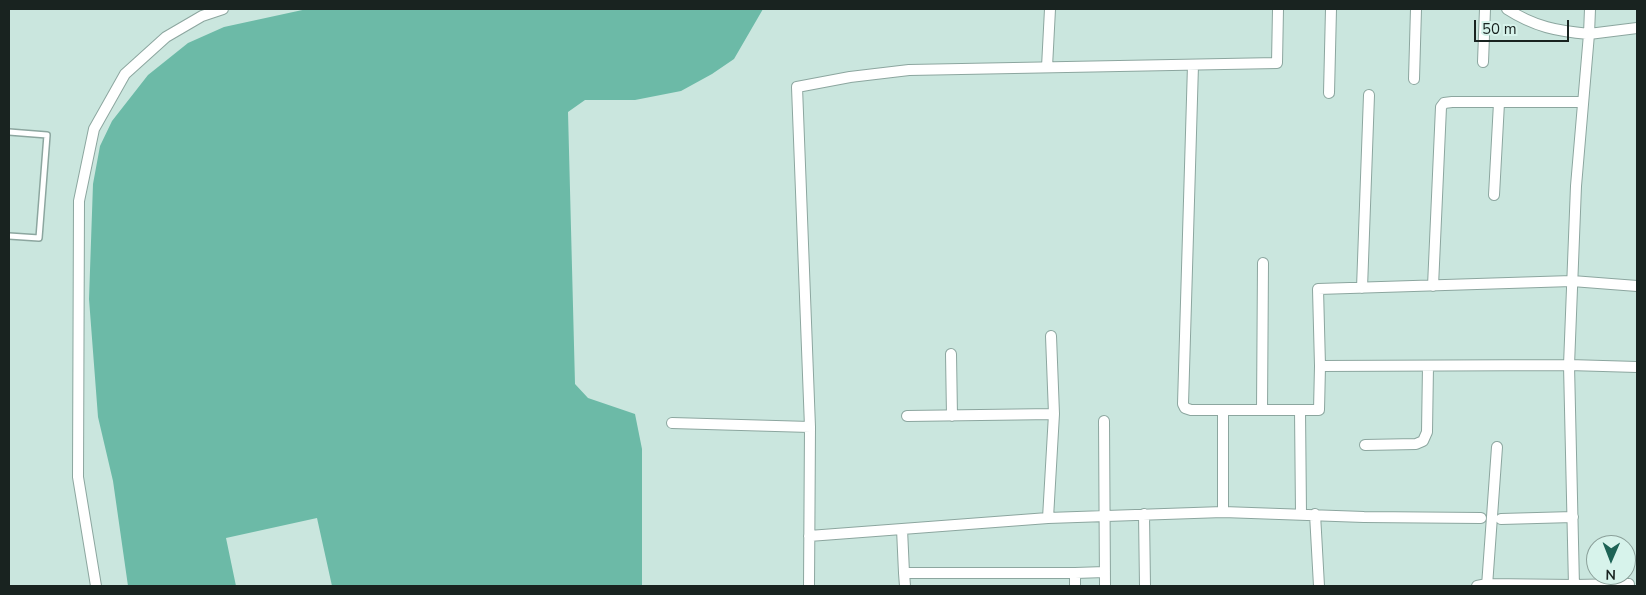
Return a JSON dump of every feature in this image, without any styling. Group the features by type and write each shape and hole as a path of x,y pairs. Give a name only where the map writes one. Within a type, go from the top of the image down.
{"street":[{"path":"96,586 78,477 79,201 94,129 125,74 166,37 202,16 223,9"},
{"path":"1047,67 1050,9"},
{"path":"810,586 810,427 797,86 909,70 1277,63 1278,9"},
{"path":"1330,93 1332,9"},
{"path":"1414,79 1416,9"},
{"path":"1483,62 1485,9"},
{"path":"1508,9 1520,17 1547,28 1589,34 1637,28"},
{"path":"1574,586 1568,365 1576,186 1590,9"},
{"path":"1193,65 1183,404 1185,408 1190,410 1319,410 1318,289 1572,281 1637,286"},
{"path":"1362,288 1369,95"},
{"path":"1433,286 1442,107 1444,104 1452,102 1583,102"},
{"path":"1494,195 1499,102"},
{"path":"1262,410 1263,263"},
{"path":"1048,518 1054,414 1051,336"},
{"path":"951,354 952,416"},
{"path":"1320,366 1568,365 1637,367"},
{"path":"1365,445 1416,444 1423,440 1427,432 1428,366"},
{"path":"1223,410 1223,512"},
{"path":"1300,410 1301,514"},
{"path":"907,416 1054,414"},
{"path":"1104,420 1105,586"},
{"path":"672,423 810,427"},
{"path":"1497,447 1484,585 1602,585"},
{"path":"809,536 1048,518 1144,514 1223,512 1364,517 1481,518"},
{"path":"1144,514 1145,586"},
{"path":"1315,514 1319,586"},
{"path":"1501,518 1573,517"},
{"path":"902,529 905,586"},
{"path":"904,573 1105,572"},
{"path":"1075,573 1076,586"}],"lane":[{"path":"9,132 47,135 40,238 9,236"}],"shaded area":[{"path":"307,9 763,9 734,59 681,91 635,100 585,100 568,112 575,384 588,398 635,414 642,449 642,586 332,586 317,518 226,538 236,586 128,586 113,481 98,417 89,299 93,184 100,146 112,121 148,75 188,43 224,27"}]}
